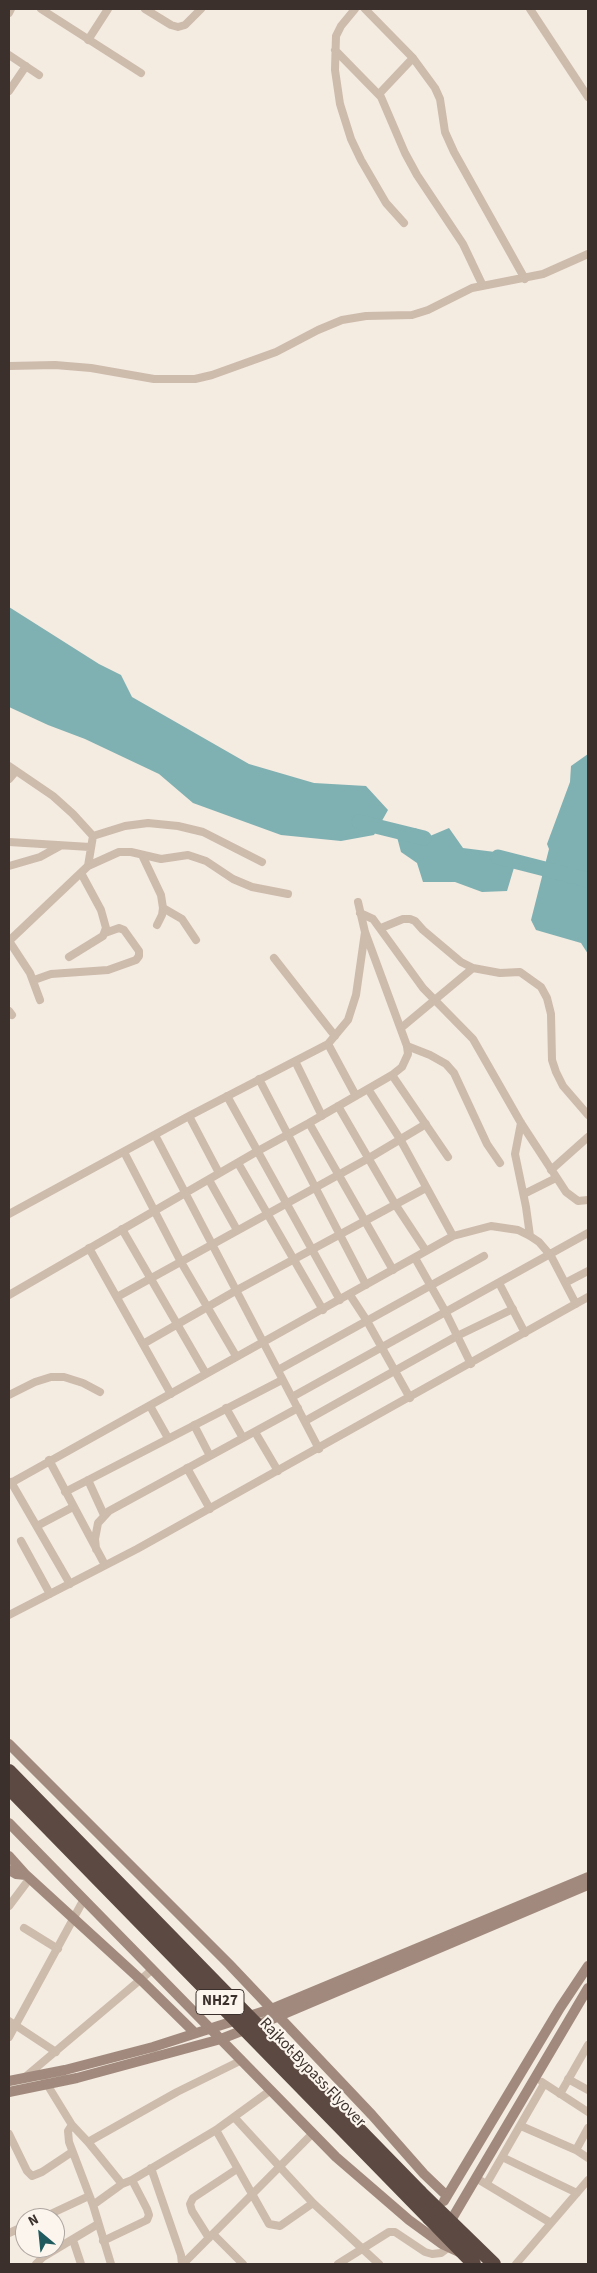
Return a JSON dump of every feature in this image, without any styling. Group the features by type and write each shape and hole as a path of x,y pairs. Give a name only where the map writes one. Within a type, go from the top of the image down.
{"highway":[{"name":"Rajkot Bypass Flyover","path":"9,1771 420,2192 433,2214"},
{"name":"Rajkot Bypass Flyover","path":"9,1788 433,2214 469,2259"},
{"name":"NH27","path":"433,2214 450,2222 494,2264"}],"street":[{"path":"9,13 12,9"},
{"path":"41,9 141,73"},
{"path":"88,40 108,9"},
{"path":"145,9 171,25 178,27 185,25 201,9"},
{"path":"356,9 338,31 334,50 340,104 351,139 386,203 404,223"},
{"path":"365,9 413,58 435,88 440,100 445,132 454,152 525,278"},
{"path":"530,9 588,97"},
{"path":"334,50 379,94 409,160 463,244 482,284"},
{"path":"9,55 39,75"},
{"path":"379,94 413,58"},
{"path":"9,90 26,66"},
{"path":"9,366 55,365 91,368 154,379 195,379 212,375 276,352 342,320 366,316 412,315 428,310 482,284 543,274 588,254"},
{"path":"9,766 34,782 66,808 93,836"},
{"path":"9,778 16,771"},
{"path":"93,836 125,826 148,823 178,826 203,832 262,862"},
{"path":"88,866 93,836"},
{"path":"9,842 90,848"},
{"path":"9,866 40,857 60,846"},
{"path":"40,1000 34,980 10,937 88,866 119,852 161,859 178,856 197,857 233,879 252,887 288,894"},
{"path":"142,855 157,885 163,908 157,925"},
{"path":"81,873 101,910 106,933"},
{"path":"9,1295 256,1152 368,1090 392,1075 406,1061 408,1054 407,1046 365,932 358,902"},
{"path":"163,908 182,919 196,940"},
{"path":"360,913 374,919 423,988 473,1039 521,1123 550,1170 571,1198 578,1201 588,1200"},
{"path":"381,928 403,919 415,921 441,946 472,968 500,973 520,972 541,987 548,998 552,1014 552,1060 556,1072 563,1086 588,1115"},
{"path":"34,980 57,973 108,970 136,960 139,952 124,930 119,928 106,933 69,957"},
{"path":"9,1214 189,1116 328,1044 348,1020 356,995 365,932"},
{"path":"274,958 336,1036"},
{"path":"401,1028 436,1001 472,968"},
{"path":"328,1044 356,1096"},
{"path":"407,1046 446,1064 454,1073 487,1144 500,1163"},
{"path":"295,1061 322,1116"},
{"path":"392,1075 448,1156"},
{"path":"259,1079 366,1285"},
{"path":"368,1090 400,1140 453,1236"},
{"path":"227,1096 256,1152 340,1300"},
{"path":"338,1106 395,1204 426,1251"},
{"path":"189,1116 220,1173"},
{"path":"310,1123 394,1270"},
{"path":"521,1123 514,1154 524,1194 530,1236"},
{"path":"117,1297 287,1204 426,1124"},
{"path":"156,1135 319,1449"},
{"path":"550,1170 588,1137"},
{"path":"124,1152 181,1262 236,1356"},
{"path":"238,1163 323,1310"},
{"path":"524,1194 556,1178"},
{"path":"209,1180 238,1230"},
{"path":"143,1344 237,1290 426,1188"},
{"path":"70,1584 38,1526 10,1483 236,1356 323,1310 453,1236 491,1226 518,1230 539,1242 551,1256 576,1304"},
{"path":"122,1229 206,1374"},
{"path":"292,1397 445,1311 551,1256 588,1234"},
{"path":"89,1248 171,1394"},
{"path":"278,1370 484,1256"},
{"path":"415,1258 445,1311 471,1364"},
{"path":"565,1283 588,1271"},
{"path":"499,1283 525,1333"},
{"path":"350,1295 367,1321 410,1398"},
{"path":"9,1615 210,1509 588,1297"},
{"path":"306,1422 457,1336 513,1309"},
{"path":"9,1395 35,1382 51,1377 64,1377 83,1383 100,1392"},
{"path":"65,1492 282,1380"},
{"path":"150,1406 168,1438"},
{"path":"226,1408 243,1438"},
{"path":"96,1549 98,1523 104,1515 298,1408"},
{"path":"194,1425 210,1456"},
{"path":"255,1432 278,1471"},
{"path":"49,1460 105,1565"},
{"path":"188,1468 210,1509"},
{"path":"88,1480 104,1515"},
{"path":"38,1526 73,1507"},
{"path":"21,1541 50,1594"},
{"path":"9,1744 229,1964 447,2196"},
{"path":"9,1823 336,2157 410,2220 469,2259"},
{"path":"9,1856 28,1877 141,1980 194,2033"},
{"path":"9,1870 28,1877"},
{"path":"9,1906 28,1877"},
{"path":"9,2092 48,2085 220,2038 588,1877"},
{"path":"9,2081 41,2075 153,2046 210,2028 274,2013 588,1885"},
{"path":"9,2037 12,2023 58,1949 84,1900"},
{"path":"24,1928 58,1949"},
{"path":"433,2214 447,2196 560,2008 588,1966"},
{"path":"23,2079 153,1969"},
{"path":"450,2222 588,1988"},
{"path":"12,2023 56,2052"},
{"path":"560,2094 588,2045"},
{"path":"88,2142 177,2092 242,2060"},
{"path":"41,2075 72,2125 122,2184"},
{"path":"534,2077 588,2112"},
{"path":"568,2079 588,2090"},
{"path":"487,2183 544,2084"},
{"path":"93,2206 122,2184 132,2180 216,2130 271,2090"},
{"path":"234,2117 313,2203 379,2264"},
{"path":"72,2125 68,2137 72,2152 93,2206 111,2264"},
{"path":"521,2126 576,2150 588,2158"},
{"path":"576,2150 588,2128"},
{"path":"216,2130 265,2219 274,2226 280,2226 313,2203"},
{"path":"185,2261 313,2133"},
{"path":"9,2134 27,2171 32,2176 42,2172 72,2152"},
{"path":"502,2157 577,2193"},
{"path":"151,2168 185,2261"},
{"path":"236,2168 193,2198 190,2204 192,2211 211,2236 243,2264"},
{"path":"476,2178 551,2224"},
{"path":"103,2241 147,2220 149,2215 147,2209 132,2180"},
{"path":"516,2264 588,2180"},
{"path":"63,2208 89,2196"},
{"path":"36,2264 43,2257 98,2224"},
{"path":"338,2264 389,2232 395,2232 425,2252 432,2254 441,2253 449,2247"},
{"path":"73,2240 81,2264"},
{"path":"185,2261 197,2264"}],"water":[{"path":"9,607 99,664 121,675 132,697 249,764 314,783 366,786 388,810 374,835 341,841 281,835 193,803 159,774 85,739 9,707"},
{"path":"588,754 588,954 581,943 536,930 531,920 549,849 547,844 570,782 571,766"},
{"path":"415,828 430,836 449,828 463,848 503,853 516,861 507,891 482,892 455,882 423,882 417,863 401,852 397,837"}],"waterway":[{"path":"359,822 424,838"},
{"path":"498,857 588,880"}]}
